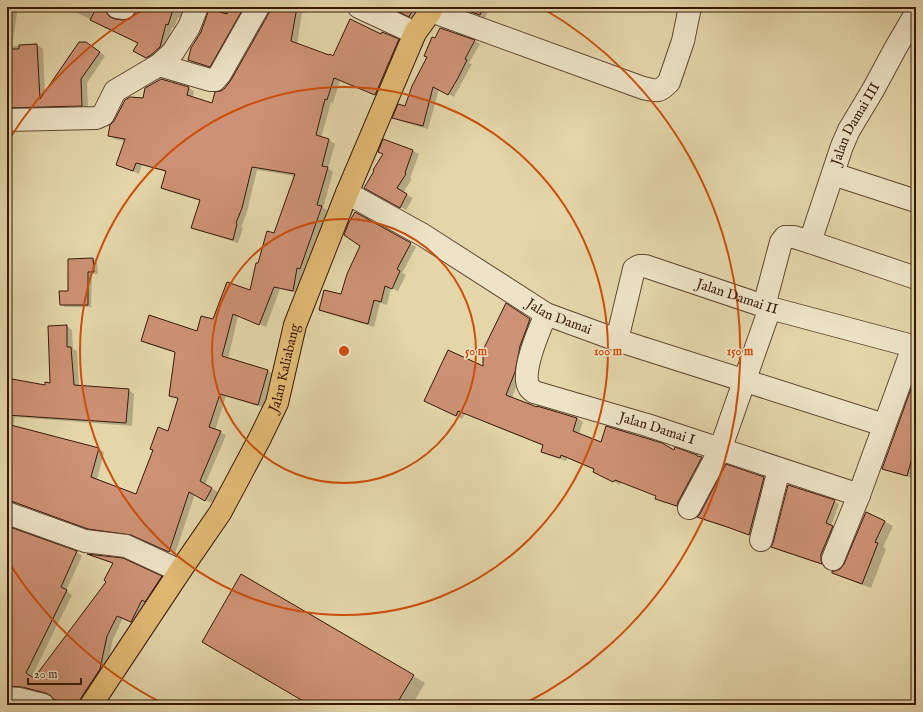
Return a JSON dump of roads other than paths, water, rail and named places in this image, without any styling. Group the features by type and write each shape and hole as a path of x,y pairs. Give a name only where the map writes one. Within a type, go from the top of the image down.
{"main road":[{"name":"Jalan Kaliabang","path":"91,705 220,513 260,438 277,403 295,325 347,193 415,33 432,9"}],"street":[{"path":"117,7 124,7"},
{"path":"7,120 96,118 103,115 115,91 159,65 173,52 186,33 196,7"},
{"path":"159,65 210,80 216,80 258,7"},
{"path":"359,7 415,33"},
{"path":"432,9 643,88 657,91 665,87 669,82 683,41 690,7"},
{"name":"Jalan Damai III","path":"810,242 846,136 916,13"},
{"path":"833,174 916,201"},
{"name":"Jalan Damai","path":"347,193 423,235 546,314 617,340 884,425"},
{"path":"689,508 720,450 745,380 767,307 781,242 786,236 810,242 916,278"},
{"name":"Jalan Damai II","path":"617,340 634,269 639,266 645,266 767,307 915,347"},
{"name":"Jalan Damai I","path":"546,314 535,340 528,364 527,381 529,388 534,392 647,425 859,495"},
{"path":"834,559 915,347"},
{"path":"761,540 779,469"},
{"path":"7,513 85,541 126,546 180,571"},
{"path":"7,698 19,699 43,705"}]}
